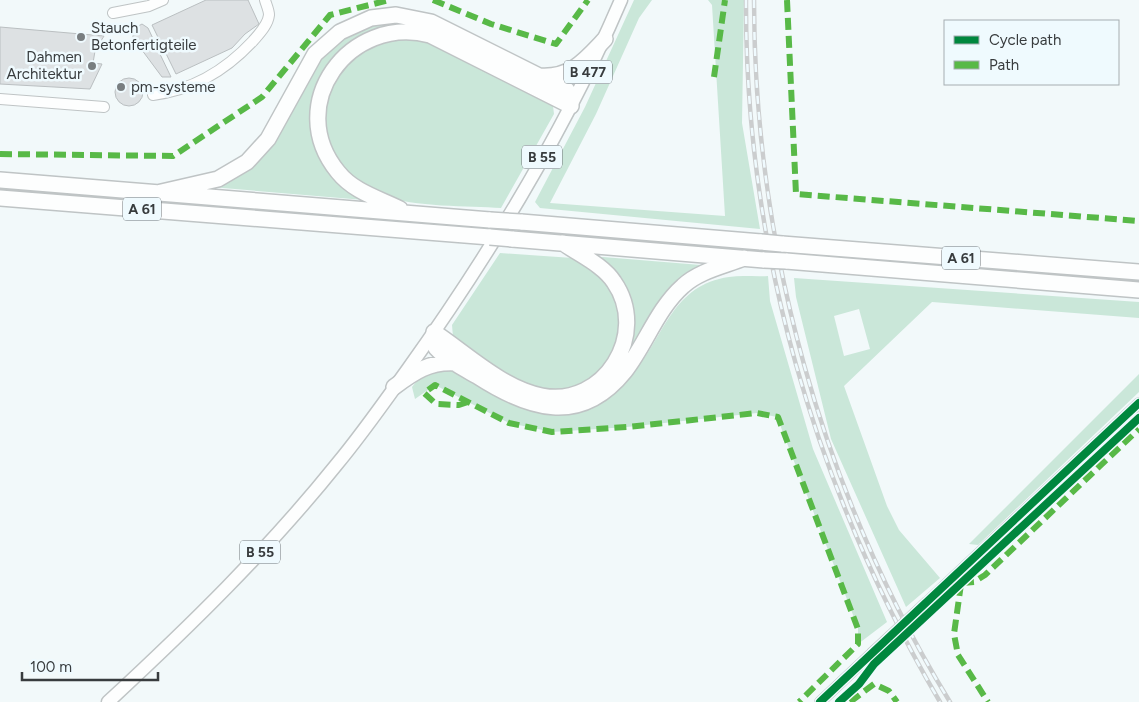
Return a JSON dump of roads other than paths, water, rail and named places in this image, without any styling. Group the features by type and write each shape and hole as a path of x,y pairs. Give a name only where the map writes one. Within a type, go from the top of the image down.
{"highway":[{"path":"157,193 218,179 248,162 268,139 315,54 340,32 371,18 396,15 431,22 567,90 570,95 571,106"},
{"path":"408,213 353,186 338,173 324,149 318,122 321,96 332,71 354,48 384,33 408,31 424,33 454,45 571,106"},
{"path":"540,76 559,76 575,69 605,38"},
{"name":"A 61","path":"0,180 1139,272"},
{"name":"A 61","path":"0,198 1139,290"},
{"path":"434,332 508,382 527,392 544,396 564,396 593,386 612,370 622,353 626,337 625,309 618,289 608,274 563,243"},
{"path":"434,332 436,348 501,392 526,403 554,408 586,402 604,392 618,379 632,362 665,307 683,286 699,275 744,258"},
{"path":"394,387 427,366 436,363 456,363"}],"main road":[{"name":"B 477","path":"571,106 605,38 621,0"},
{"name":"B 55","path":"108,702 199,617 271,541 337,464 434,332 502,228 571,106"}],"street":[{"path":"113,13 149,6 163,0"},
{"path":"153,95 190,86 234,61 261,32 267,21 269,14 265,0"},
{"path":"0,99 104,107"},
{"path":"820,702 1139,404"}],"railway":[{"path":"746,0 749,92 758,184 774,274 796,364 823,451 857,537 896,621 940,702"},
{"path":"754,0 757,92 767,184 782,275 804,364 832,453 865,539 905,622 950,702"}],"place":[{"name":"Stauch Betonfertigteile","path":"81,37"},
{"name":"Dahmen Architektur","path":"92,66"},
{"name":"pm-systeme","path":"121,87"}]}
